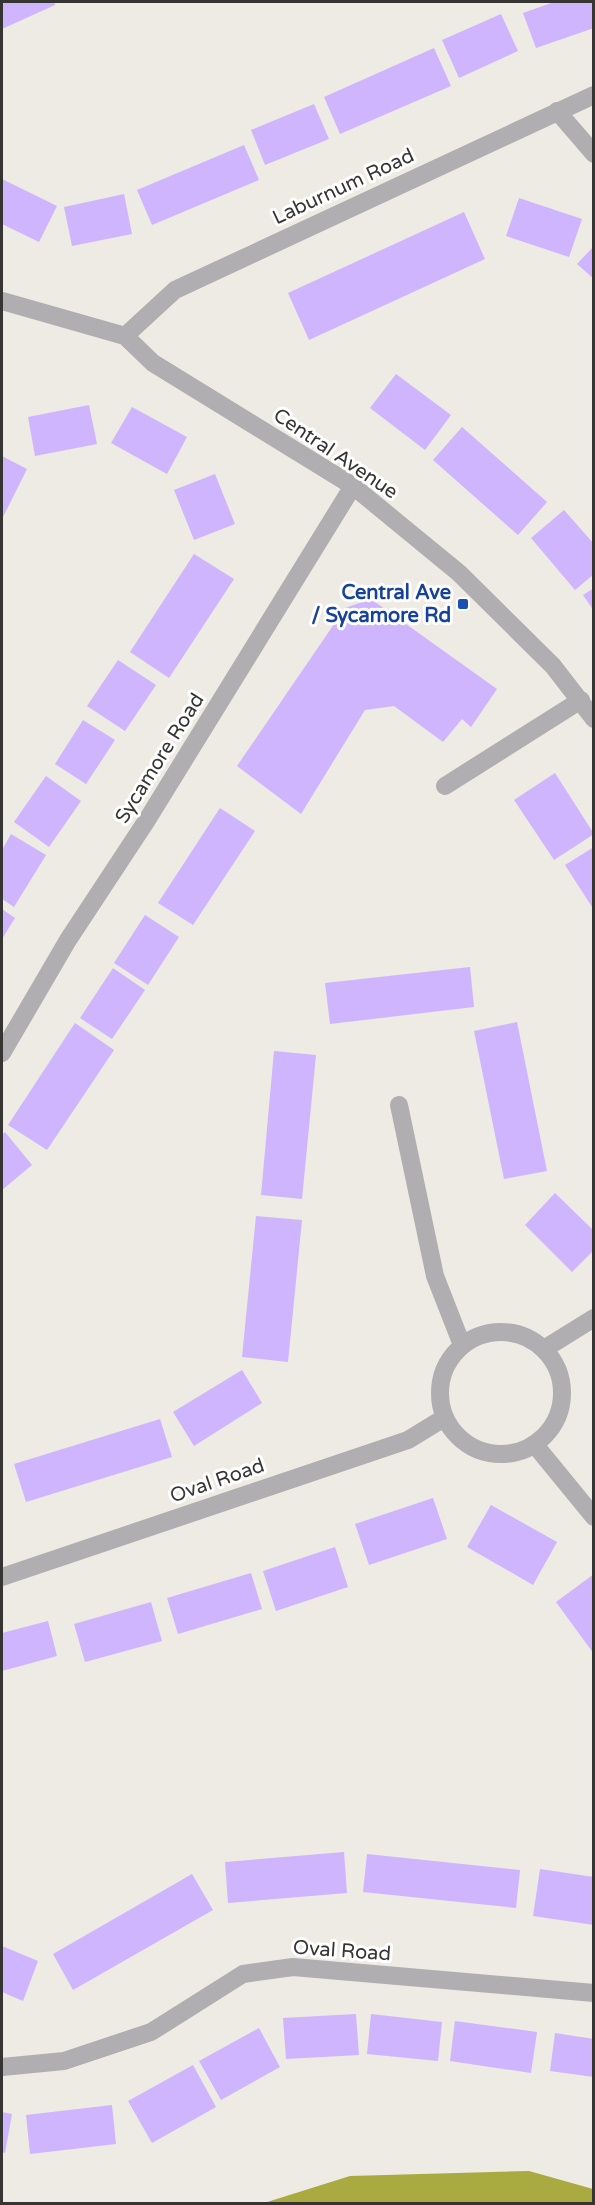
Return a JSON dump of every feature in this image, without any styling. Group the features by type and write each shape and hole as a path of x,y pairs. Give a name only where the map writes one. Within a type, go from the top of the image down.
{"street":[{"name":"Laburnum Road","path":"124,336 175,290 594,95"},
{"path":"557,111 594,154"},
{"name":"Central Avenue","path":"2,301 124,336 153,363 353,486 459,573 554,666 594,719"},
{"name":"Sycamore Road","path":"2,1053 68,940 147,820 353,486"},
{"path":"445,786 580,700"},
{"path":"399,1105 435,1276 462,1345"},
{"path":"544,1349 594,1318"},
{"path":"489,1332 519,1334 544,1349 559,1372 562,1399 554,1425 535,1445 501,1455 467,1445 444,1418 439,1391 445,1366 462,1345 489,1332"},
{"name":"Oval Road","path":"2,1577 408,1440 444,1418"},
{"path":"535,1445 594,1517"},
{"name":"Oval Road","path":"2,2067 64,2061 151,2032 243,1974 293,1967 594,1993"}],"shaded area":[{"path":"529,2171 593,2189 593,2203 264,2203 350,2176"}],"building":[{"path":"2,2 54,2 55,5 2,29"},
{"path":"554,2 594,2 594,28 536,48 523,13"},
{"path":"501,14 518,51 459,78 442,40"},
{"path":"434,48 451,86 340,134 324,97"},
{"path":"314,104 329,139 265,165 251,130"},
{"path":"244,145 259,180 152,225 137,190"},
{"path":"2,179 57,206 39,242 2,224"},
{"path":"124,194 132,234 72,246 64,207"},
{"path":"519,198 582,219 569,257 506,236"},
{"path":"464,212 485,259 309,340 288,293"},
{"path":"594,246 594,279 577,264"},
{"path":"396,374 451,415 425,450 370,408"},
{"path":"89,405 97,444 35,456 28,417"},
{"path":"132,407 187,437 167,474 111,443"},
{"path":"462,427 547,502 518,535 433,460"},
{"path":"2,456 27,469 2,519"},
{"path":"215,474 235,524 194,540 174,490"},
{"path":"564,510 594,544 594,574 575,590 531,538"},
{"path":"194,554 234,579 169,678 130,652"},
{"path":"594,588 594,611 583,595"},
{"path":"371,599 497,689 471,727 462,719 443,742 394,706 365,710 301,814 237,766 345,608"},
{"path":"118,660 156,685 125,731 87,706"},
{"path":"83,720 115,740 86,784 55,764"},
{"path":"555,773 594,834 554,860 514,800"},
{"path":"46,776 81,801 49,847 14,822"},
{"path":"220,808 255,831 193,925 158,903"},
{"path":"11,834 46,855 14,907 2,899 2,850"},
{"path":"594,847 594,910 565,865"},
{"path":"2,909 15,918 2,939"},
{"path":"145,915 179,937 148,985 114,963"},
{"path":"470,967 474,1007 330,1024 325,983"},
{"path":"113,968 145,990 112,1039 80,1018"},
{"path":"517,1022 547,1171 504,1179 474,1031"},
{"path":"75,1023 114,1050 47,1150 8,1125"},
{"path":"274,1051 316,1055 302,1199 261,1195"},
{"path":"5,1132 32,1165 2,1190 2,1135"},
{"path":"555,1193 594,1231 594,1250 572,1272 525,1225"},
{"path":"256,1216 302,1220 288,1362 242,1357"},
{"path":"242,1370 262,1403 194,1446 173,1412"},
{"path":"160,1419 172,1457 26,1502 14,1464"},
{"path":"433,1498 447,1539 369,1565 355,1524"},
{"path":"491,1505 557,1542 533,1585 467,1547"},
{"path":"335,1547 348,1587 276,1611 263,1571"},
{"path":"251,1573 262,1609 178,1634 167,1598"},
{"path":"594,1574 594,1654 556,1602"},
{"path":"151,1602 162,1641 85,1662 74,1624"},
{"path":"48,1621 57,1656 2,1671 2,1633"},
{"path":"344,1852 347,1893 228,1903 225,1862"},
{"path":"367,1854 520,1870 516,1908 363,1892"},
{"path":"540,1869 594,1877 594,1925 533,1916"},
{"path":"192,1874 213,1910 73,1990 53,1954"},
{"path":"2,1946 38,1961 23,2001 2,1992"},
{"path":"356,2014 359,2055 286,2059 283,2018"},
{"path":"371,2014 442,2022 438,2061 367,2054"},
{"path":"455,2021 537,2032 531,2073 450,2061"},
{"path":"259,2028 280,2067 221,2100 199,2061"},
{"path":"555,2033 594,2039 594,2077 550,2071"},
{"path":"193,2065 216,2107 152,2143 128,2101"},
{"path":"112,2105 116,2144 30,2154 26,2115"},
{"path":"2,2112 12,2114 5,2153 2,2152"}],"place":[{"name":"Central Ave / Sycamore Rd","path":"463,604"}]}
